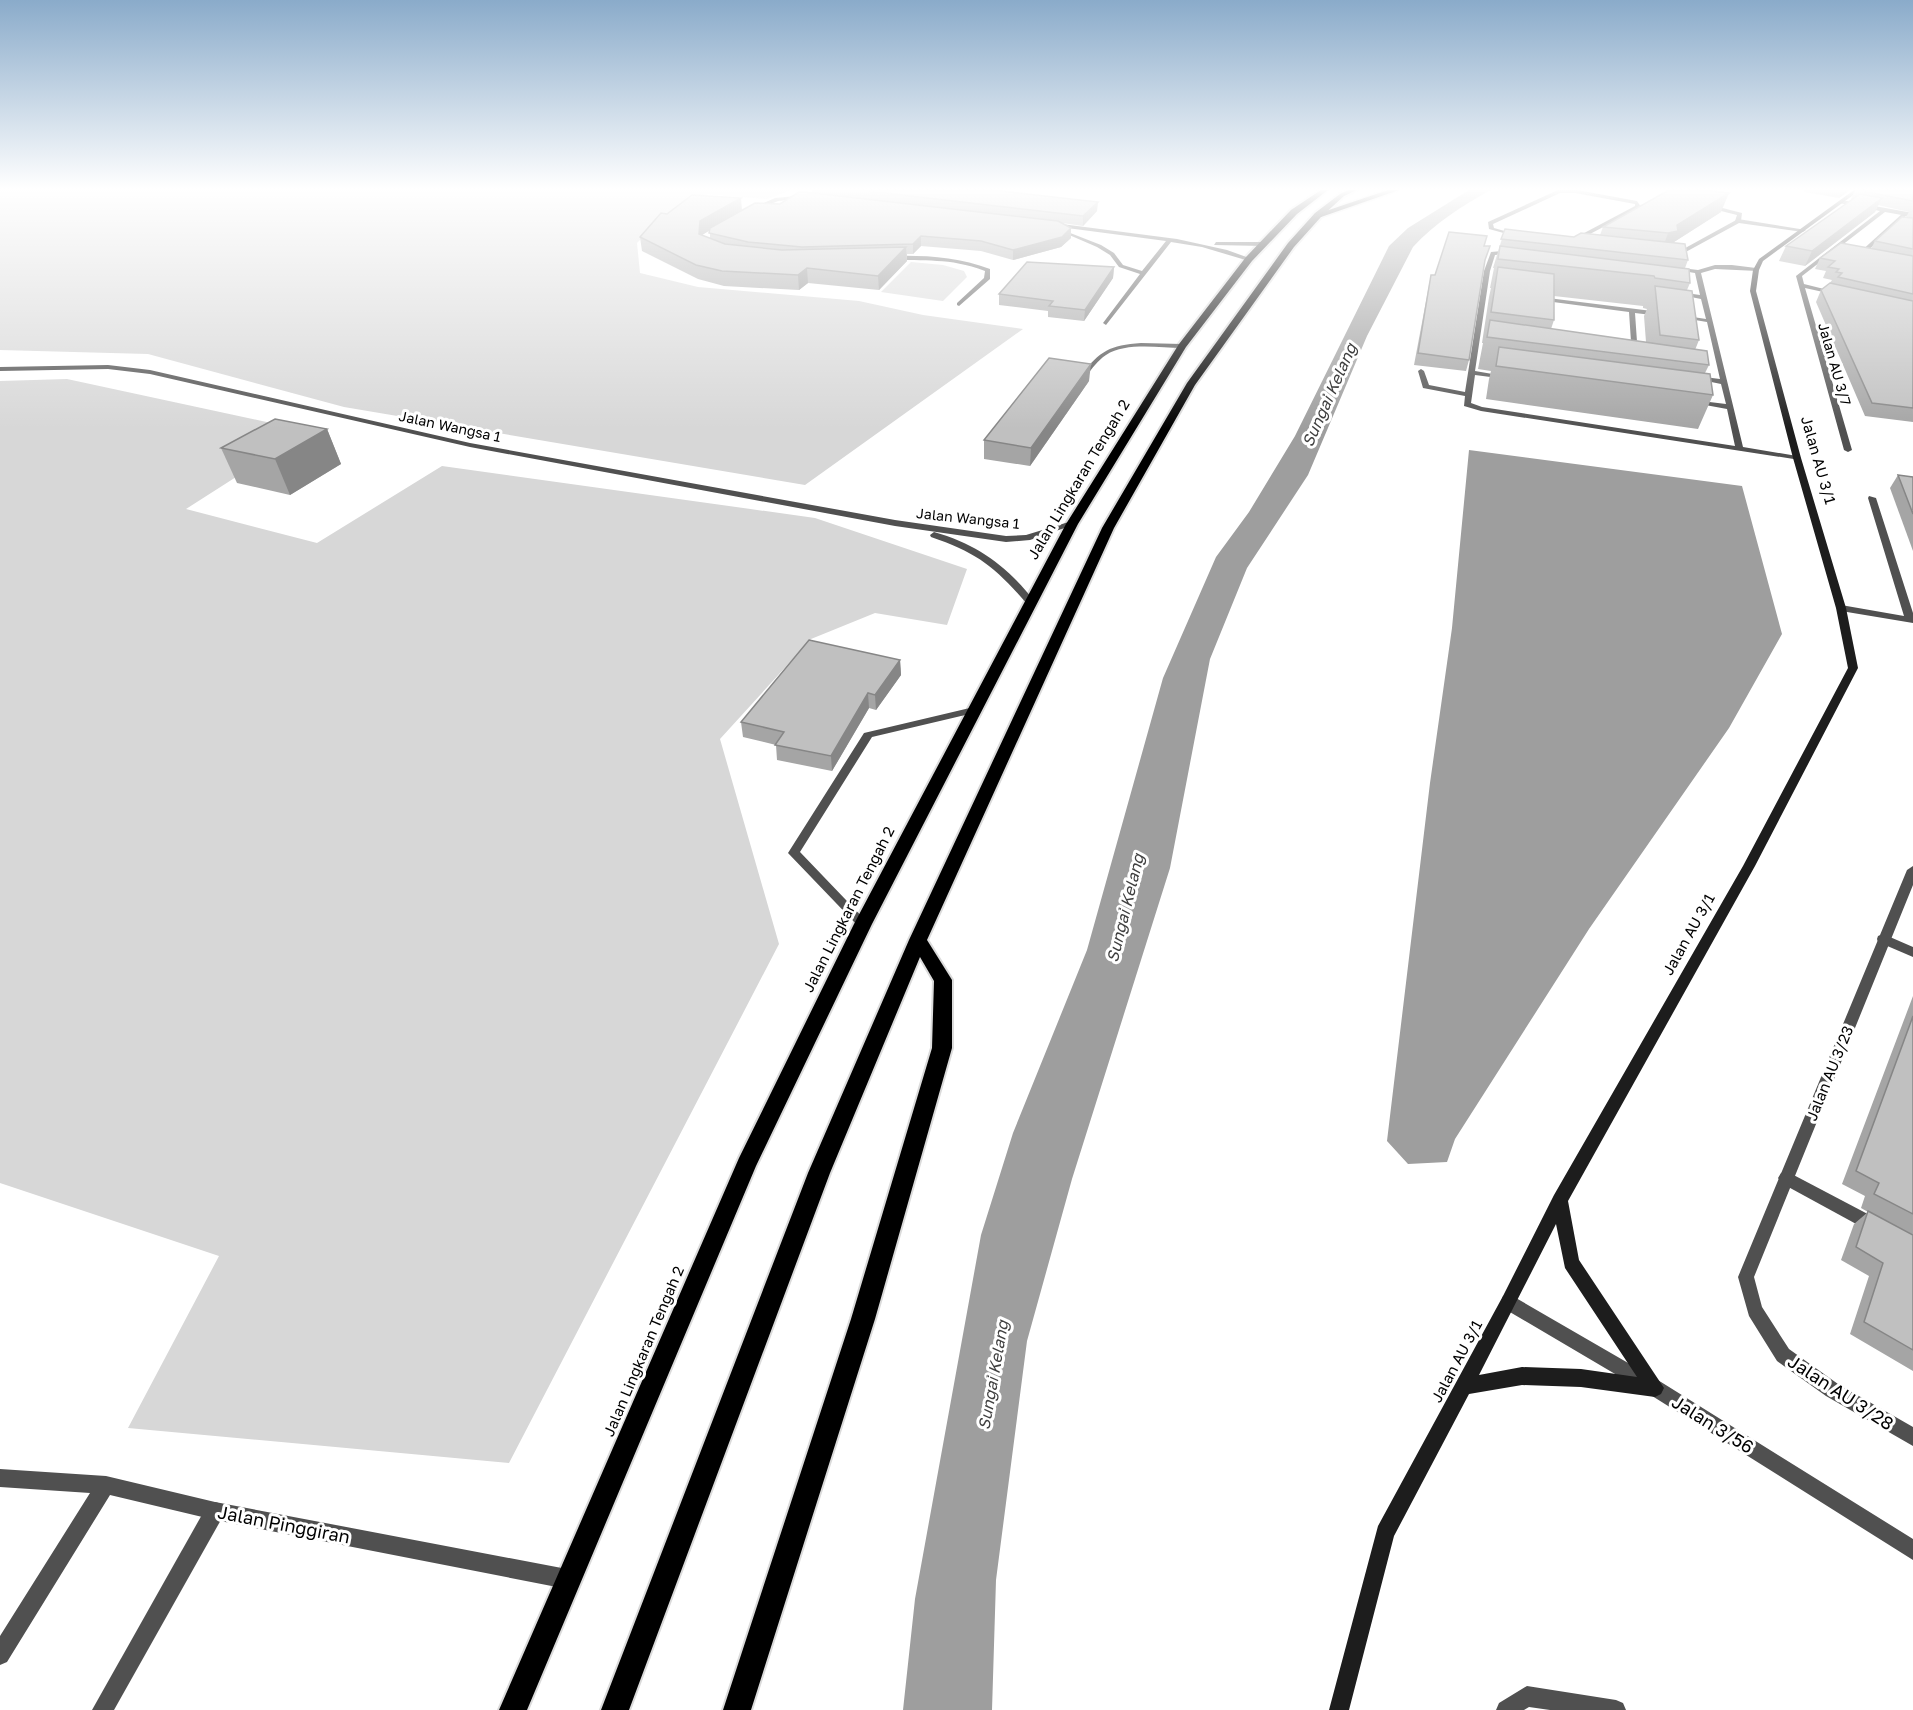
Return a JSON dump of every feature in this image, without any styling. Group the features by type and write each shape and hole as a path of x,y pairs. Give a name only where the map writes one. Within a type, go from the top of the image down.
{"highway":[{"name":"Jalan Lingkaran Tengah 2","path":"513,1710 567,1579 746,1165 863,924 1072,524 1182,346 1241,270"},
{"path":"615,1710 819,1173 918,940 1108,528 1190,385 1273,270"},
{"path":"737,1710 863,1319 942,1048 943,980 918,940"}],"main road":[{"name":"Jalan AU 3/1","path":"1339,1710 1385,1533 1509,1302 1560,1200 1749,866 1853,668 1841,608 1797,458 1754,291 1756,270"},
{"path":"1560,1200 1571,1263 1655,1388"},
{"path":"1464,1386 1522,1376 1581,1378 1655,1388"}],"street":[{"path":"959,304 987,279 988,270"},
{"path":"1133,270 1143,273"},
{"path":"1106,323 1146,270"},
{"path":"1679,270 1698,272 1705,270"},
{"path":"1807,270 1799,276 1800,285 1845,294"},
{"path":"1498,273 1487,271 1467,404 1481,409 1797,458"},
{"path":"1698,272 1740,449"},
{"name":"Jalan AU 3/7","path":"1800,285 1848,450"},
{"path":"1485,292 1497,294"},
{"path":"1670,293 1704,297"},
{"path":"1530,298 1665,315"},
{"path":"1632,311 1636,369"},
{"path":"1677,316 1710,321"},
{"path":"1084,375 1105,353 1114,349 1139,346 1182,346"},
{"path":"1475,346 1487,348"},
{"name":"Jalan Wangsa 1","path":"0,369 108,367 150,372 470,445 896,523 1006,538 1027,538 1072,524"},
{"path":"1421,371 1426,386 1468,395"},
{"path":"1472,373 1519,379"},
{"path":"1691,377 1724,382"},
{"path":"1683,401 1731,407"},
{"path":"1841,608 1911,620 1872,498"},
{"name":"Jalan Wangsa 1","path":"896,523 963,544 984,554 1000,566 1030,603"},
{"path":"863,924 794,853 868,735 974,710"},
{"name":"Jalan AU 3/23","path":"1746,1277 1913,870"},
{"path":"1883,939 1913,952"},
{"path":"1786,1178 1892,1235"},
{"name":"Jalan AU 3/28","path":"1746,1277 1755,1310 1783,1355 1832,1390 1913,1437"},
{"name":"Jalan 3/56","path":"1509,1302 1655,1388 1913,1550"},
{"name":"Jalan Pinggiran","path":"0,1478 106,1485 215,1511 567,1579"},
{"path":"0,1655 106,1485"},
{"path":"102,1710 215,1511"},
{"path":"1506,1710 1527,1696 1616,1710"}],"shaded area":[{"path":"0,270 640,270 640,273 698,287 859,301 923,315 1023,329 805,485 344,407 148,354 0,350"},
{"path":"903,270 960,270 964,271 967,277 943,301 881,292"},
{"path":"67,379 308,431 186,509 317,543 442,466 815,518 967,569 947,625 875,613 811,639 720,739 779,944 509,1463 128,1428 219,1256 0,1183 0,381"}],"water":[{"name":"Sungai Kelang","path":"1377,270 1401,270 1367,336 1308,475 1247,568 1210,659 1170,868 1072,1179 1027,1341 996,1580 992,1710 903,1710 915,1599 981,1235 1013,1133 1087,950 1163,678 1216,557 1249,512 1295,436"},
{"path":"1469,450 1742,486 1782,634 1729,728 1589,929 1455,1139 1447,1162 1408,1164 1387,1141 1430,783 1452,628"}],"building":[{"path":"717,270 805,270 798,275"},
{"path":"823,270 884,270 878,276"},
{"path":"1020,270 1112,270 1085,310 1049,306 1053,301 999,294"},
{"path":"1437,270 1483,270 1469,360 1418,353 1431,275 1435,275"},
{"path":"1498,270 1554,274 1554,320 1491,312"},
{"path":"1597,270 1689,270 1690,283 1654,276"},
{"path":"1838,270 1913,270 1913,294 1838,277 1842,273 1836,272"},
{"path":"1830,283 1913,301 1913,408 1872,403 1821,290"},
{"path":"1655,286 1692,291 1699,340 1660,335"},
{"path":"1490,320 1707,351 1709,365 1487,337"},
{"path":"1499,347 1710,374 1713,395 1496,366"},
{"path":"1049,358 1091,364 1031,448 984,440"},
{"path":"275,419 327,429 275,459 221,448"},
{"path":"1898,475 1913,477 1913,514"},
{"path":"809,640 900,660 875,695 868,693 831,756 775,745 784,732 741,722"},
{"path":"1913,1016 1913,1214 1874,1194 1879,1183 1856,1171"},
{"path":"1868,1211 1913,1235 1913,1350 1864,1322 1883,1263 1856,1247"}]}
